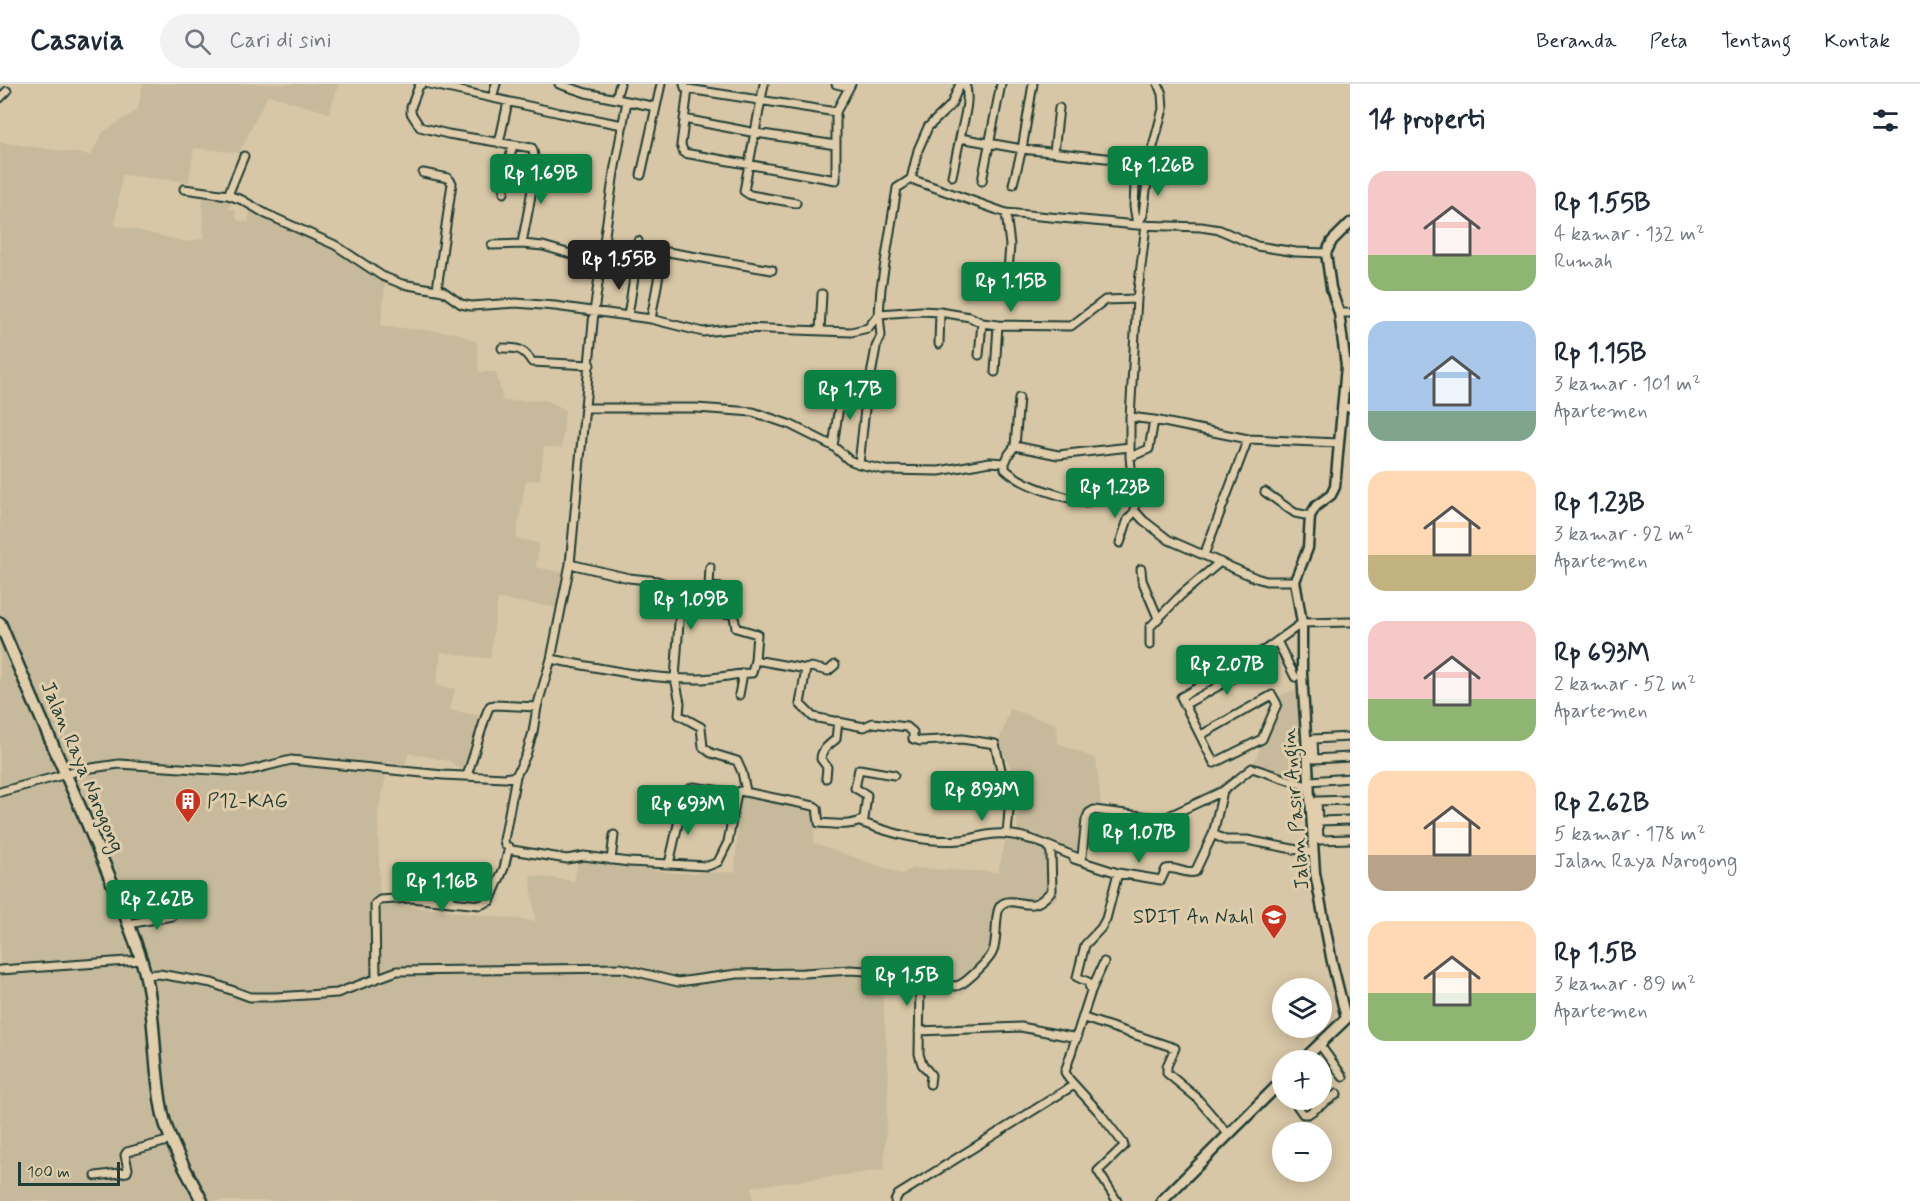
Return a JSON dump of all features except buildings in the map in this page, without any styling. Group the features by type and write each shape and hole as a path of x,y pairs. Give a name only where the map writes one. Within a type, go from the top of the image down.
{"main road":[{"name":"Jalan Raya Narogong","path":"0,623 66,774 141,960 146,975 163,1116 171,1140 202,1201"},
{"path":"1314,1050 1348,1017"},
{"path":"1162,1201 1272,1092"}],"street":[{"path":"422,84 419,86 411,107 413,119 420,126 448,134 532,148 534,151 534,168 522,244"},
{"path":"429,84 623,124"},
{"path":"492,98 496,84"},
{"path":"559,84 586,93 656,107"},
{"path":"586,93 588,84"},
{"path":"616,99 620,84"},
{"path":"641,175 661,84"},
{"path":"764,84 744,187 747,193 796,203"},
{"path":"836,84 850,85 836,112 836,180 684,153 681,145 686,86 836,112"},
{"path":"859,464 865,410 876,348 881,336 879,314 881,288 897,188 911,179 918,150 928,127 951,105 960,84"},
{"path":"952,176 967,102 965,84"},
{"path":"982,181 1001,84"},
{"path":"1013,184 1022,149 1033,84"},
{"path":"1158,84 1162,93 1162,109 1149,158 1143,215 1130,417 1130,457 1135,511 1169,540 1256,578 1295,581 1308,548 1310,516 1316,506 1331,495 1335,487 1347,407 1346,366 1339,313 1331,288 1326,254 1332,241 1350,223"},
{"path":"0,98 7,91"},
{"path":"627,101 614,172 594,312 570,564 551,659 537,707 531,740 516,776 505,845 517,851 567,859 584,856 611,860 708,866 718,862 728,842 737,793"},
{"path":"499,144 508,102"},
{"path":"1054,152 1059,108"},
{"path":"684,119 836,145"},
{"path":"960,138 1022,149 1133,161 1136,165 1134,206 1142,225"},
{"path":"504,193 513,146"},
{"path":"228,195 244,156"},
{"path":"423,173 448,178 452,183 437,289"},
{"path":"911,179 945,189 1005,213 1142,225 1201,227 1220,230 1257,246 1326,254"},
{"path":"184,189 228,195 251,204 266,214 335,245 382,276 402,284 437,289 451,295 457,303 471,306 516,303 651,319 703,332 741,328 851,332 868,328 879,314 921,311 970,317 982,323 998,325 1071,326 1105,300 1137,299"},
{"path":"1005,213 1010,245 1008,271"},
{"path":"628,316 638,241"},
{"path":"492,245 543,246 602,266 635,271"},
{"path":"651,319 662,258 668,252 772,270"},
{"path":"820,331 822,294"},
{"path":"939,344 940,312"},
{"path":"1339,313 1350,313"},
{"path":"979,355 982,323"},
{"path":"995,372 998,325"},
{"path":"502,348 520,348 526,352 532,362 590,365"},
{"path":"833,446 841,393"},
{"path":"1018,398 1015,446 1005,463 1005,469 1011,475 1044,490 1086,503"},
{"path":"585,408 696,408 753,412 791,425 833,446 849,460 885,470 939,471 990,462 1005,463"},
{"path":"1130,417 1248,439 1340,444"},
{"path":"1130,457 1149,449 1154,420"},
{"path":"1204,555 1248,439"},
{"path":"1015,446 1058,455 1130,447"},
{"path":"1265,492 1295,513 1310,516"},
{"path":"1120,543 1128,519 1135,511"},
{"path":"1150,645 1150,627 1181,595 1220,562"},
{"path":"570,564 668,585"},
{"path":"709,587 710,567"},
{"path":"1141,569 1158,618"},
{"path":"648,610 650,580"},
{"name":"Jalan Pasir Angin","path":"1295,581 1302,622 1302,674 1313,853 1332,962 1348,1017"},
{"path":"551,659 634,675 675,678 720,678 752,673 757,634 736,628 730,594 723,588 709,587 684,592 680,609 675,678 680,703 679,715 702,727 703,747 711,753 737,761 746,791"},
{"path":"680,609 733,615"},
{"path":"1201,735 1272,695 1277,704 1262,739 1214,763 1181,697 1245,660 1302,622 1350,622"},
{"path":"1277,640 1295,677"},
{"path":"755,660 830,671 835,664"},
{"path":"1185,705 1254,667 1245,660"},
{"path":"806,669 800,704 813,717 864,727 873,723 907,727 913,732 913,739 920,741 962,739 995,744 1002,774 1011,786 1007,834"},
{"path":"739,696 743,673"},
{"path":"467,776 490,706 537,707"},
{"path":"825,778 827,767 821,759 822,751 836,739 838,721"},
{"path":"1350,737 1313,739 1314,759 1350,757"},
{"path":"0,792 66,774 119,764 243,772 291,760 467,776 505,778 516,776"},
{"path":"1050,850 1080,857 1086,820 1089,813 1094,810 1163,818 1223,791 1252,768 1310,784 1350,778"},
{"path":"860,822 864,819 867,795 855,789 859,769 894,775"},
{"path":"669,864 683,802 688,790 693,787 737,793 746,791 816,807 819,823 839,825 860,822 893,834 930,840 969,839 987,833 1031,838 1050,850 1118,873 1161,880 1166,868 1169,867 1195,872 1213,834 1223,791"},
{"path":"1350,800 1317,801 1319,840 1350,839"},
{"path":"1318,821 1350,820"},
{"path":"1213,834 1226,840 1247,840 1313,853"},
{"path":"611,860 614,836"},
{"path":"376,979 375,904 380,900 411,898 480,905 490,901 504,868 509,847"},
{"path":"146,975 159,974 212,983 250,997 337,993 397,971 621,968 678,982 737,975 804,974 851,970 881,972 920,983 960,985 988,960 994,951 998,911 1001,904 1007,902 1034,904 1044,899 1052,890 1050,850"},
{"path":"1091,991 1088,982 1077,977 1077,972 1085,945 1106,919 1118,873"},
{"path":"450,902 451,877"},
{"path":"128,924 172,916"},
{"path":"0,970 141,960"},
{"path":"1104,962 1091,991 1065,1072 1123,1143 1124,1146 1098,1172 1117,1201"},
{"path":"920,983 920,1059 931,1075 930,1084"},
{"path":"1084,1018 1175,1048 1167,1066 1167,1073 1196,1097 1229,1135"},
{"path":"919,1031 1021,1027 1077,1038"},
{"path":"1320,1045 1343,1077"},
{"path":"895,1201 898,1195 1074,1085"},
{"path":"1332,1097 1337,1094"},
{"path":"1300,1110 1303,1114 1314,1110"},
{"path":"96,1176 127,1172 125,1155 127,1152 171,1140"}],"shaded area":[{"path":"143,84 339,84 329,113 268,95 239,153 194,148 189,182 122,175 115,225 187,242 204,238 202,206 204,192 234,195 229,209 235,209 237,220 248,222 251,209 282,219 354,252 386,277 381,326 458,333 477,342 479,372 496,372 503,401 547,400 565,410 562,448 544,447 540,480 526,481 516,538 539,543 536,567 566,573 560,608 498,599 490,659 441,652 436,685 455,689 450,710 482,716 469,768 461,770 449,761 409,753 405,765 389,762 378,814 380,903 535,921 530,875 574,881 578,861 679,873 735,872 740,795 816,813 814,843 902,874 912,868 998,872 1006,838 1017,835 1018,781 998,744 1010,709 1056,724 1058,743 1096,759 1102,810 1085,811 1078,854 1057,852 1058,898 1038,909 1003,909 995,957 962,995 933,990 881,975 889,1075 884,1170 752,1187 753,1201 0,1201 0,142 91,155 103,132 137,110"},
{"path":"1302,687 1307,785 1253,766 1279,696"}],"place":[{"name":"P12-KAG","path":"188,824"},
{"name":"SDIT An Nahl","path":"1274,940"}]}
